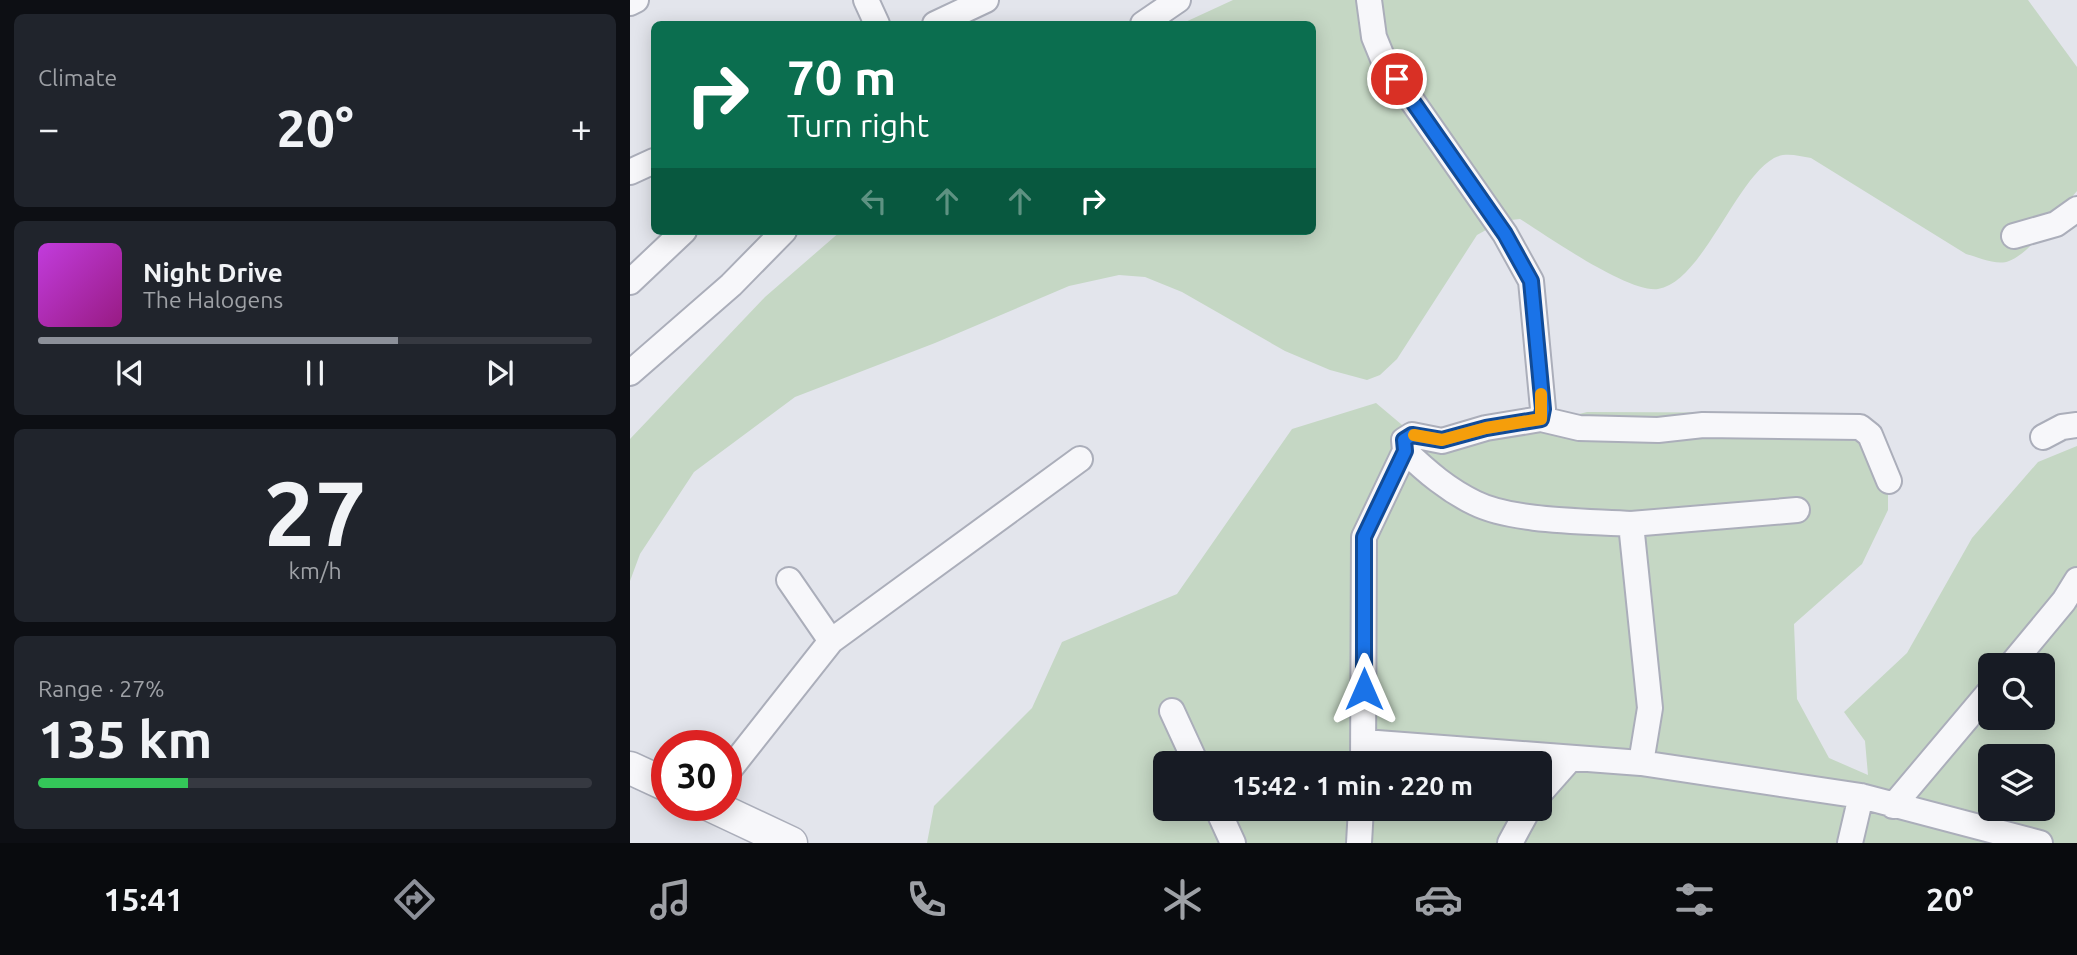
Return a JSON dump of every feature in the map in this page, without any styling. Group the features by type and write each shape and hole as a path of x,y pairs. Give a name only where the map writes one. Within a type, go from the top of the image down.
{"street":[{"path":"630,3 636,0"},
{"path":"866,0 876,21"},
{"path":"941,21 986,0"},
{"path":"1147,21 1178,0"},
{"path":"1368,0 1374,37 1383,59 1505,234 1531,281 1541,419"},
{"path":"630,172 651,162"},
{"path":"2014,236 2056,224 2077,209"},
{"path":"630,282 680,235"},
{"path":"630,373 731,285 780,235"},
{"path":"1364,751 1364,537 1405,451 1404,440 1412,435 1442,440 1486,428 1541,419 1579,428 1605,429 1658,430 1703,425 1860,427 1870,435 1889,481"},
{"path":"2043,436 2062,427 2077,425"},
{"path":"1405,451 1432,477 1477,504 1523,515 1631,524 1797,510"},
{"path":"742,754 831,640 1080,459"},
{"path":"1631,524 1650,708 1641,763"},
{"path":"789,580 831,640"},
{"path":"2021,653 2064,601 2077,580"},
{"path":"1894,806 1978,705"},
{"path":"1172,710 1191,751"},
{"path":"1552,757 1641,763 1861,796 2040,843"},
{"path":"1552,779 1571,758"},
{"path":"630,768 651,778"},
{"path":"1850,843 1861,796"},
{"path":"742,820 791,843"},
{"path":"1223,821 1233,843"},
{"path":"1359,843 1360,821"},
{"path":"1510,843 1522,821"}],"green space":[{"path":"1233,0 2028,0 2077,67 2077,191 2027,249 2009,261 1999,262 1966,254 1811,158 1778,156 1760,170 1746,187 1689,269 1674,282 1658,289 1645,288 1608,273 1520,219 1502,221 1477,235 1397,359 1380,375 1367,380 1330,370 1285,351 1182,292 1145,277 1119,275 1069,286 935,343 795,397 694,472 640,554 630,581 630,439 765,297 836,235 1316,235 1316,21 1188,21"},
{"path":"1376,403 1433,451 1587,412 1851,413 1888,460 1888,510 1862,564 1794,624 1797,699 1829,758 1868,775 1865,741 1844,712 1907,653 1972,538 2038,462 2077,446 2077,843 927,843 934,806 1032,708 1062,642 1177,594 1292,429"}],"slow traffic":[{"path":"1414,435 1442,440 1486,428 1541,419 1541,394"}],"route":[{"path":"1364,689 1364,537 1405,451 1404,440 1412,435 1442,440 1486,428 1541,419 1543,409 1531,281 1505,234 1397,79"}]}
